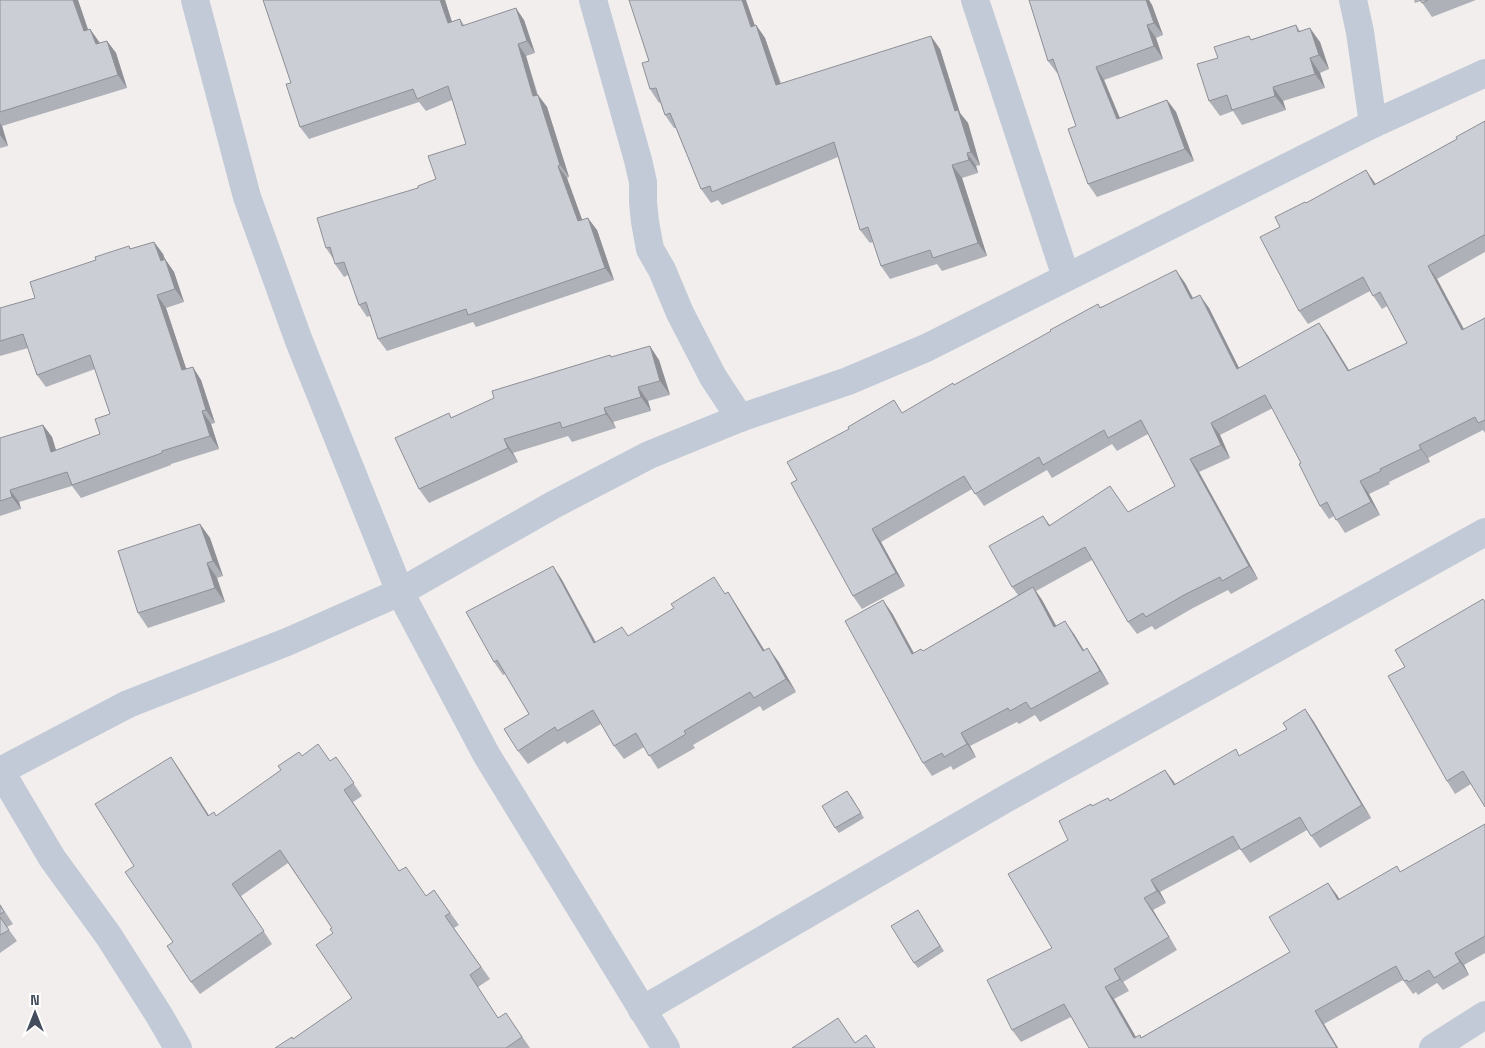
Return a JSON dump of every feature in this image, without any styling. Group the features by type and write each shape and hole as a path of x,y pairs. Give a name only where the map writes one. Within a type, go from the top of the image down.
{"street":[{"path":"195,0 248,197 299,341 400,592 486,754 666,1048"},
{"path":"593,0 638,160 643,182 643,208 650,249 713,377 740,418"},
{"path":"975,0 1066,276"},
{"path":"1353,0 1360,32 1373,124"},
{"path":"178,1048 108,935 52,858 0,771 128,704 287,642 400,592 553,505 649,456 740,418 848,381 917,352 1373,124 1485,73"},
{"path":"642,1010 1007,798 1485,532"},
{"path":"1434,1048 1482,1024"}],"building":[{"path":"0,0 73,0 84,31 90,29 96,44 107,41 118,75 0,112"},
{"path":"263,0 440,0 448,23 460,19 462,26 516,8 527,41 518,44 533,96 538,95 560,165 558,166 578,221 588,218 605,268 468,315 466,309 378,339 366,302 359,305 344,262 335,264 330,247 326,248 317,218 418,188 418,186 436,179 428,156 466,144 448,86 417,99 413,89 300,127 286,84 291,83"},
{"path":"629,0 742,0 751,27 756,25 776,85 931,36 955,111 958,110 971,152 967,153 969,160 952,165 978,243 933,258 930,250 881,266 868,227 860,230 834,142 712,192 710,186 701,189 670,113 665,115 656,88 650,89 642,63 649,61"},
{"path":"1029,0 1146,0 1154,23 1147,25 1154,46 1096,67 1117,119 1167,100 1185,149 1088,184 1068,129 1076,126 1053,59 1048,61"},
{"path":"1296,25 1298,32 1310,28 1319,55 1310,58 1315,74 1273,87 1275,96 1232,110 1227,95 1209,101 1197,64 1218,58 1214,47 1249,36 1251,40"},
{"path":"1485,121 1485,236 1428,266 1462,330 1485,318 1485,420 1478,423 1475,417 1419,445 1421,449 1360,481 1371,502 1336,520 1327,502 1320,506 1299,464 1301,463 1265,395 1211,423 1221,445 1190,459 1249,566 1222,581 1220,577 1146,617 1143,613 1128,622 1085,547 1012,587 989,546 1043,516 1049,526 1110,486 1128,512 1175,486 1141,420 1108,438 1104,430 1043,465 1039,457 975,494 964,476 872,529 896,573 853,596 791,483 797,480 787,462 849,429 848,427 894,400 902,413 1098,304 1100,308 1176,270 1191,299 1200,295 1237,369 1319,323 1348,371 1407,343 1380,292 1373,296 1363,277 1299,311 1260,237 1280,227 1275,217 1306,203 1366,170 1374,185 1457,139 1456,137"},
{"path":"154,242 161,261 165,259 175,289 157,295 182,370 193,367 206,410 202,411 210,436 162,451 162,453 72,485 67,472 10,490 12,497 0,501 0,438 43,425 51,452 100,434 95,419 110,414 90,355 37,375 23,334 0,341 0,308 35,298 30,282 96,260 95,257 129,246 130,249"},
{"path":"650,346 660,381 638,387 641,397 604,408 606,414 562,428 560,422 504,439 508,448 419,489 395,438 449,413 451,418 494,398 492,391 610,355 611,357"},
{"path":"200,524 213,561 207,563 215,588 138,613 118,551"},
{"path":"553,566 594,643 622,627 628,636 674,608 671,604 714,577 725,594 728,592 763,651 769,648 786,679 754,698 750,692 684,731 686,734 649,756 636,733 614,746 593,710 557,731 555,727 518,751 504,729 529,714 497,660 494,662 466,612"},
{"path":"1033,587 1054,627 1065,621 1083,651 1087,648 1100,671 1031,709 1026,702 1010,711 1008,708 961,733 967,744 944,757 942,753 923,763 845,621 883,600 912,654 921,649 923,651"},
{"path":"1483,599 1485,602 1485,807 1463,771 1447,781 1388,676 1405,667 1395,650"},
{"path":"1305,709 1362,805 1311,836 1300,817 1241,850 1233,836 1151,880 1157,891 1144,898 1169,937 1114,969 1120,979 1105,987 1134,1038 1140,1035 1141,1038 1290,952 1269,917 1328,883 1338,900 1397,866 1400,872 1485,824 1485,936 1455,953 1460,962 1434,978 1429,970 1409,982 1407,980 1404,981 1396,966 1315,1011 1337,1048 1089,1048 1064,1004 1012,1030 987,980 1052,948 1008,874 1068,840 1059,821 1091,804 1092,806 1108,798 1110,801 1165,770 1174,785 1236,749 1239,756 1287,729 1283,723"},
{"path":"318,744 330,761 336,757 354,783 344,790 399,871 406,867 426,896 434,890 450,913 445,916 481,967 470,975 498,1018 506,1013 522,1037 506,1048 275,1048 292,1037 293,1039 352,998 316,945 333,933 330,929 332,928 280,850 232,884 264,931 191,982 167,946 173,942 125,872 134,866 95,804 171,757 208,816 214,812 216,816 281,770 278,766 299,752 302,756"},
{"path":"847,791 861,813 835,828 822,806"},
{"path":"0,905 4,912 0,914"},
{"path":"918,910 940,946 914,963 891,926"},
{"path":"0,917 9,930 0,935"},
{"path":"838,1018 855,1043 866,1035 875,1048 792,1048"}]}
